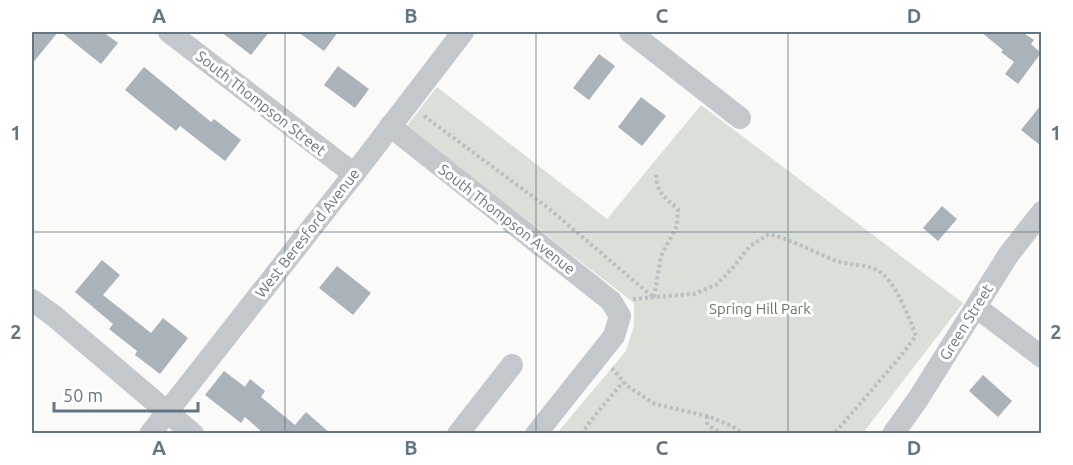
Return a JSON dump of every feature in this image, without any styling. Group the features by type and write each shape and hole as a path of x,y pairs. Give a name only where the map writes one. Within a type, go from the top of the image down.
{"street":[{"name":"South Thompson Street","path":"169,32 354,174"},
{"name":"West Beresford Avenue","path":"150,434 463,32"},
{"path":"630,32 740,118"},
{"name":"South Thompson Avenue","path":"390,126 616,309"},
{"name":"Green Street","path":"892,434 918,399 1009,254 1041,212"},
{"path":"32,300 193,434"},
{"path":"976,307 1041,357"},
{"path":"536,434 614,336 616,309"},
{"path":"458,434 512,365"}],"path":[{"path":"421,113 547,207 654,297"},
{"path":"654,297 661,256 676,226 678,209 661,194 656,183 657,172"},
{"path":"616,309 654,297 694,294 716,285 750,246 769,234 786,238 837,261 876,269 888,278 905,307 916,336 834,434"},
{"path":"581,434 623,382 655,404 707,416 732,426 744,434"},
{"path":"707,416 706,423 722,434"}],"green space":[{"name":"Spring Hill Park","path":"437,87 607,219 701,105 963,303 863,433 557,433 626,351 634,326 634,303 406,127"}],"building":[{"path":"32,32 58,32 32,64"},
{"path":"61,32 103,32 118,43 101,64"},
{"path":"221,32 269,32 251,55"},
{"path":"298,32 338,32 324,51"},
{"path":"981,32 1022,32 1034,40 1031,44 1041,53 1018,84 1005,74 1014,62"},
{"path":"599,54 615,66 589,100 573,88"},
{"path":"338,66 369,89 355,108 324,85"},
{"path":"144,67 211,122 214,119 241,140 225,161 180,126 176,131 125,90"},
{"path":"641,97 666,116 642,146 618,127"},
{"path":"1041,105 1041,146 1021,130"},
{"path":"942,206 957,219 938,241 923,228"},
{"path":"102,260 120,275 103,295 151,333 163,318 188,338 160,374 135,355 137,351 109,329 113,324 75,292"},
{"path":"337,266 371,293 353,315 319,288"},
{"path":"224,371 245,387 250,379 265,391 261,397 295,425 306,412 331,434 264,434 245,417 241,423 205,395"},
{"path":"983,375 1012,401 998,417 969,391"}]}
